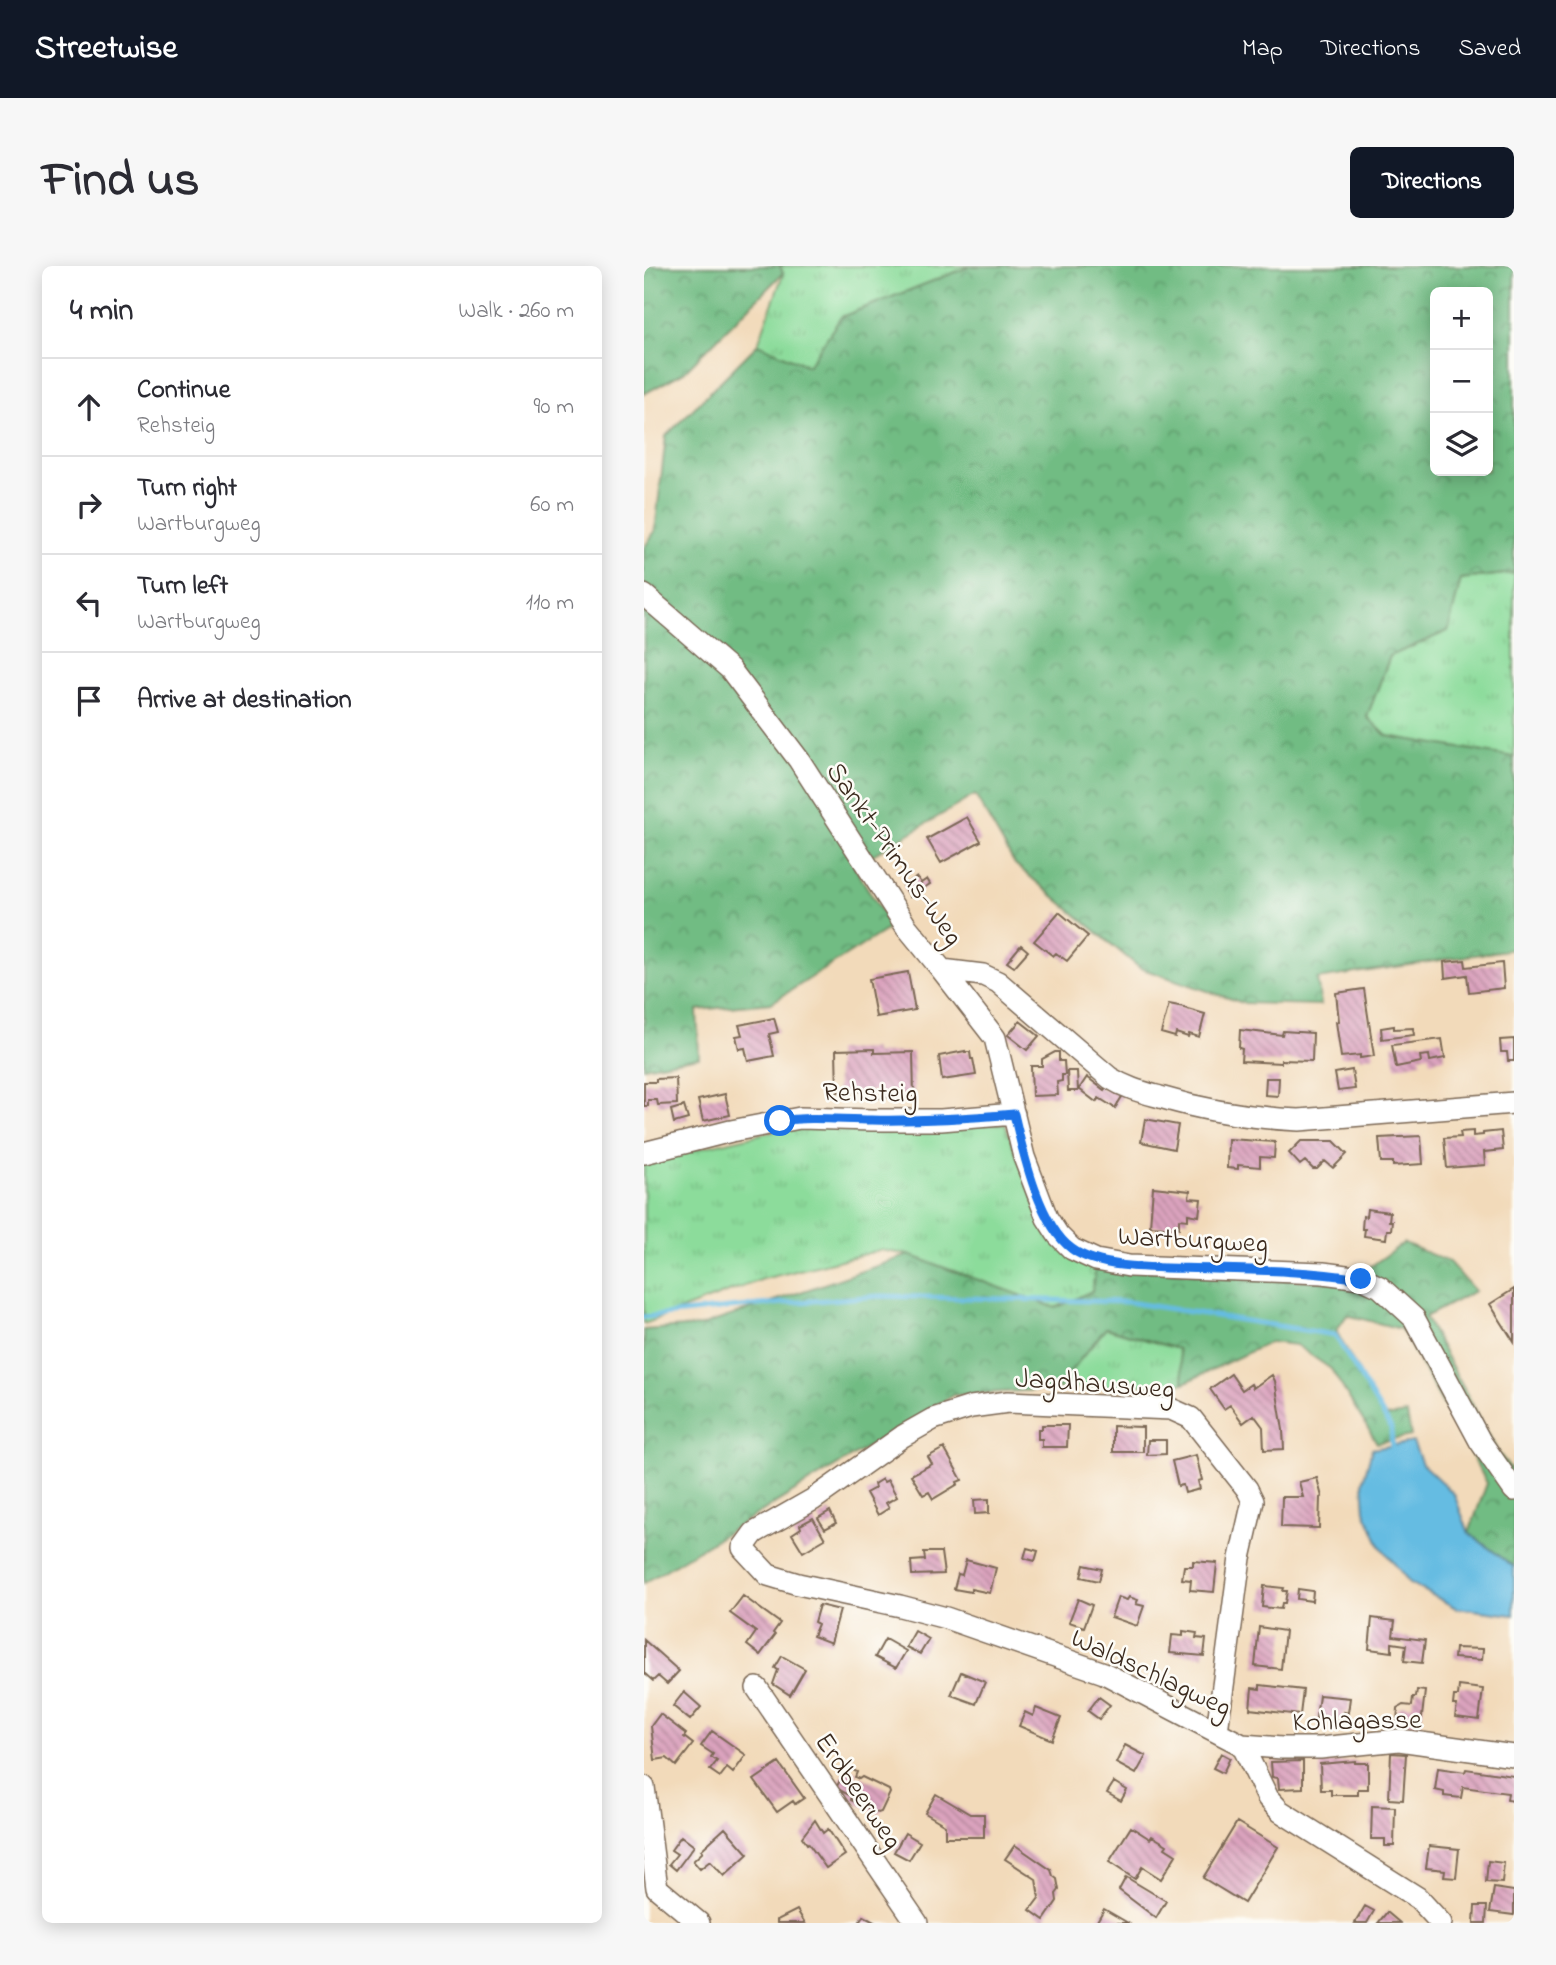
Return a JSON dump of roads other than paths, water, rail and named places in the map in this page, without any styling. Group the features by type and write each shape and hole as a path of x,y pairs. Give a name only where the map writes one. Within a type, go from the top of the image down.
{"street":[{"name":"Sankt-Primus-Weg","path":"644,595 730,669 799,760 906,926 942,970 983,975 998,982 1124,1087 1216,1111 1299,1120 1514,1103"},
{"name":"Wartburgweg","path":"942,970 995,1038 1024,1157 1047,1218 1058,1236 1072,1249 1096,1260 1129,1266 1323,1273 1361,1279 1380,1287 1414,1318 1480,1441 1514,1490"},
{"name":"Rehsteig","path":"644,1153 731,1131 800,1118 941,1120 1014,1114"},
{"name":"Jagdhausweg","path":"743,1548 754,1533 814,1499 903,1436 933,1419 971,1407 1008,1402 1171,1409 1191,1418 1247,1489 1253,1501 1240,1558 1217,1731"},
{"name":"Waldschlagweg","path":"743,1548 768,1575 946,1618 1052,1654 1104,1673 1217,1731 1242,1745 1268,1798 1280,1811 1418,1898 1441,1923"},
{"name":"Erdbeerweg","path":"757,1688 917,1923"},
{"name":"Kohlagasse","path":"1242,1745 1320,1748 1399,1740 1514,1756"},
{"path":"644,1787 650,1896 699,1923"}],"water":[{"path":"1413,1442 1422,1464 1454,1494 1469,1533 1514,1567 1514,1615 1456,1608 1410,1583 1380,1546 1365,1511 1363,1482 1372,1449"}],"waterway":[{"path":"644,1317 880,1296 1128,1302 1335,1335 1391,1428 1392,1446"}]}
